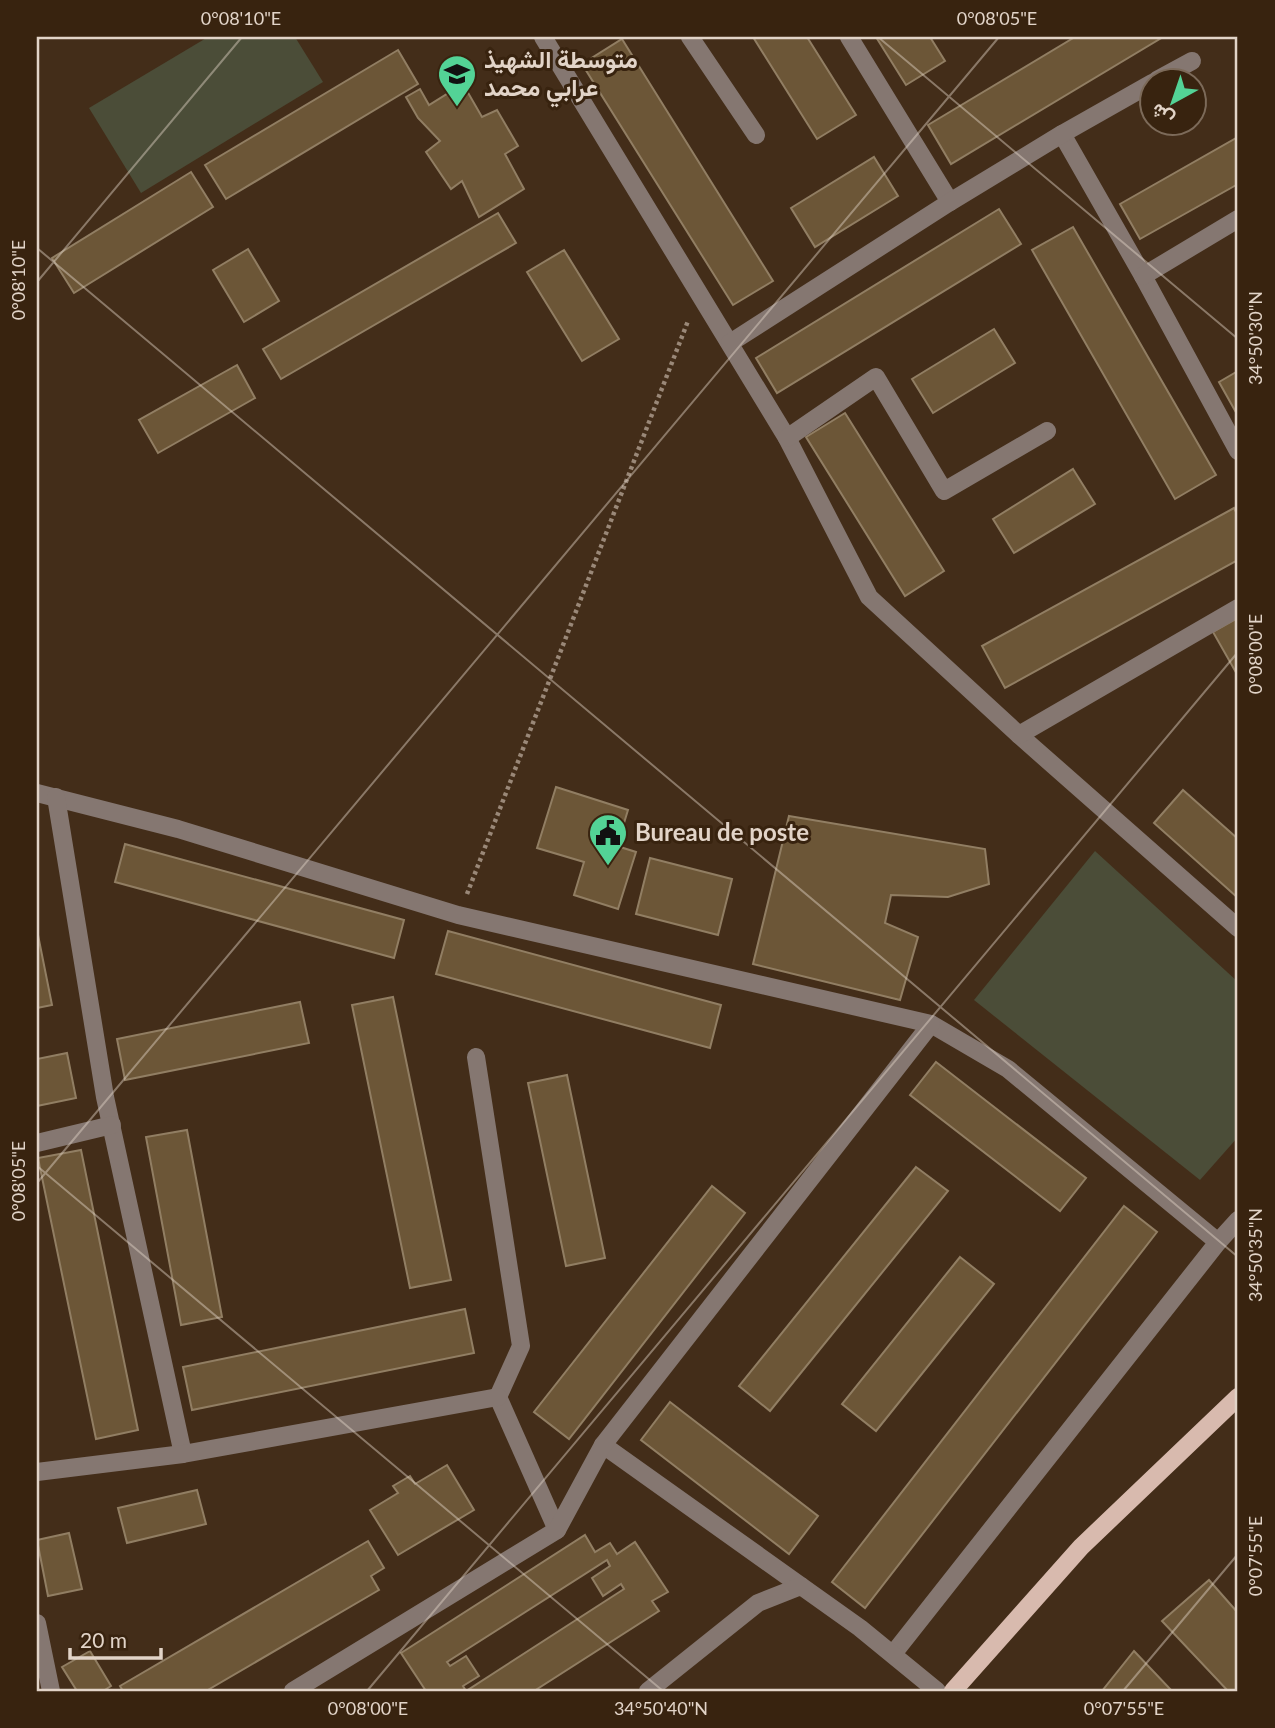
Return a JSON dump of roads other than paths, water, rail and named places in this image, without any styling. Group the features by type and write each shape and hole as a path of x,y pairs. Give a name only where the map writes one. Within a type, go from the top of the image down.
{"main road":[{"path":"953,1691 1082,1547 1238,1397"}],"street":[{"path":"543,37 787,438 869,597 1019,735 1238,928"},
{"path":"690,37 756,135"},
{"path":"849,37 950,202"},
{"path":"1183,66 1192,61"},
{"path":"730,343 950,202 1138,92"},
{"path":"1062,134 1238,451"},
{"path":"1143,276 1238,219"},
{"path":"787,438 876,377 944,491 1047,431"},
{"path":"1019,735 1238,608"},
{"path":"37,793 178,829 458,915 930,1024 1008,1069 1218,1241"},
{"path":"56,797 105,1097 183,1454"},
{"path":"293,1691 557,1530 603,1445 930,1024"},
{"path":"476,1057 521,1346 498,1397 557,1530"},
{"path":"37,1143 112,1125"},
{"path":"893,1654 1218,1241 1238,1220"},
{"path":"37,1472 183,1454 498,1397"},
{"path":"603,1445 860,1628 937,1691"},
{"path":"648,1691 758,1603 802,1586"},
{"path":"37,1623 51,1691"}],"place":[{"name":"متوسطة الشهيذ عرابي محمد","path":"457,108"},
{"name":"Bureau de poste","path":"608,867"}]}
